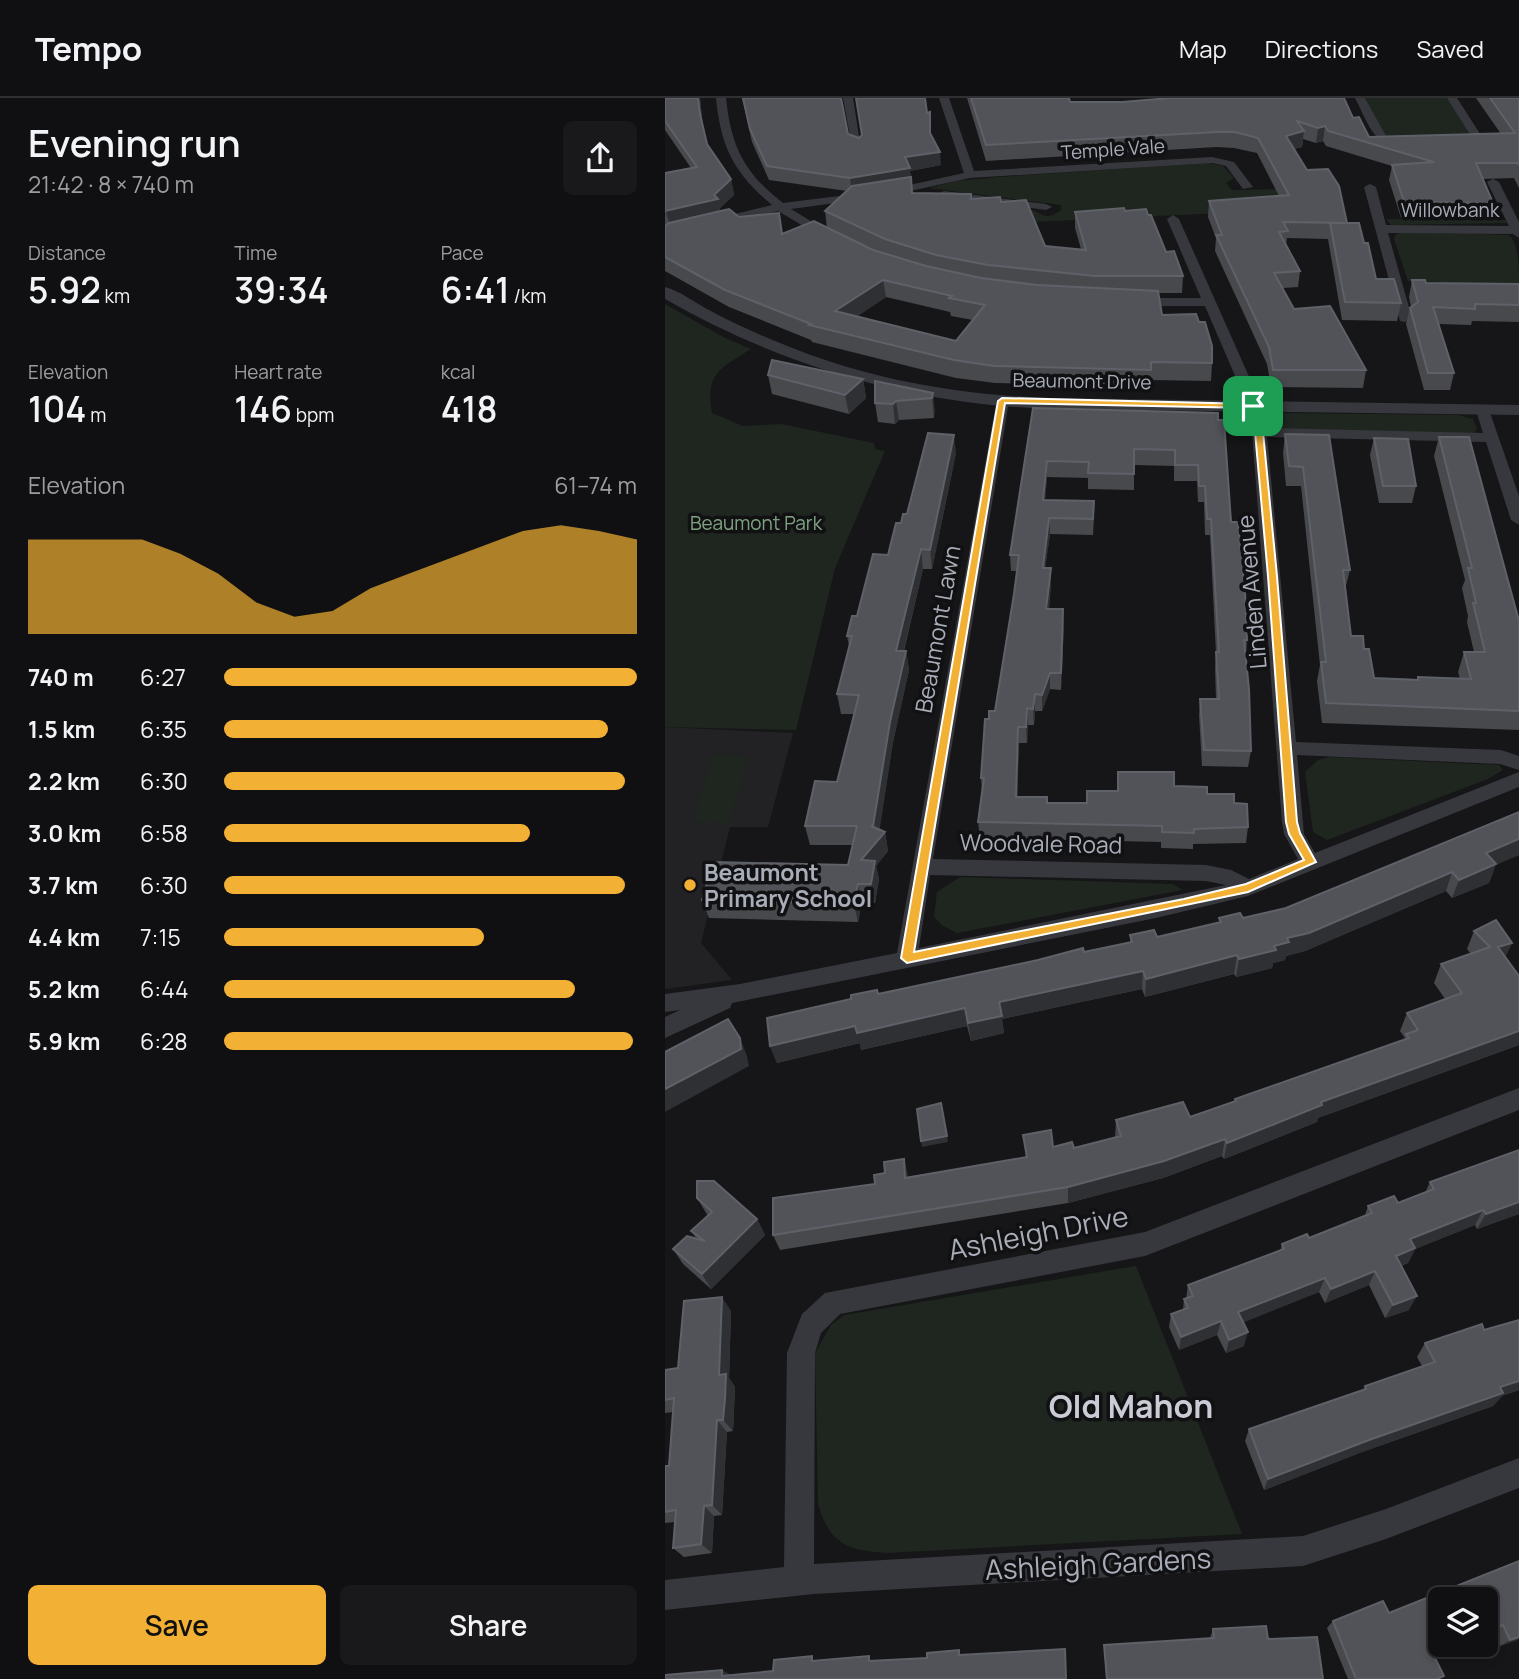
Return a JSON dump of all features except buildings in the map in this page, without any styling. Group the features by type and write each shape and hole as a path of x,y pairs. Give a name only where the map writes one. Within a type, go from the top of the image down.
{"street":[{"path":"721,98 725,130 733,153 779,207 843,244"},
{"path":"848,98 857,147"},
{"path":"944,98 970,175"},
{"path":"1360,98 1385,140 1418,142"},
{"path":"1436,141 1470,140 1477,137 1452,98"},
{"name":"Temple Vale","path":"665,235 779,207 908,188 970,175 1212,160 1230,164 1248,187"},
{"name":"Willowbank","path":"1383,229 1518,232 1493,181"},
{"name":"Willowbank","path":"1370,187 1403,286 1405,318"},
{"name":"Temple Vale","path":"908,188 1046,207"},
{"name":"Linden Avenue","path":"1173,219 1211,302 1253,406 1259,432 1287,748"},
{"name":"Beaumont Drive","path":"665,292 718,324 799,358 954,396 1002,401 1519,410"},
{"path":"1115,302 1211,302"},
{"name":"Beaumont Lawn","path":"921,867 1002,401"},
{"path":"1483,410 1519,520"},
{"path":"1259,432 1493,438"},
{"path":"1311,862 1294,834 1291,822 1287,748 1501,757 1519,763"},
{"path":"665,1003 740,993 1156,910 1248,888 1519,779"},
{"path":"907,958 921,867"},
{"name":"Woodvale Road","path":"921,867 1206,873 1231,878 1248,888"},
{"path":"665,1028 740,993"},
{"name":"Ashleigh Drive","path":"799,1581 801,1353 807,1329 818,1313 834,1302 1145,1244 1519,1099"},
{"name":"Ashleigh Gardens","path":"665,1595 799,1581 1303,1551 1386,1524 1519,1473"}],"shaded area":[{"name":"Beaumont Primary School","path":"665,727 793,733 768,827 730,827 701,943 732,980 665,989"}],"green space":[{"path":"1365,98 1447,98 1470,132 1467,135 1386,137"},
{"path":"1208,163 1223,166 1234,178 1226,183 1232,190 1326,188 1280,210 1033,222 1030,209 1048,216 1061,210 1061,205 929,188 956,181 999,177"},
{"path":"1386,219 1505,220 1507,223 1391,225"},
{"path":"1402,232 1509,235 1517,251 1519,285 1408,281 1394,239 1395,235"},
{"name":"Beaumont Park","path":"665,304 723,337 751,349 723,367 713,380 710,400 712,413 743,426 781,424 874,443 875,449 885,451 835,568 796,730 665,727"},
{"path":"1283,413 1458,415 1473,419 1477,429 1474,433 1455,433 1281,429 1274,426 1273,419"},
{"path":"713,755 748,756 729,823 693,822"},
{"path":"1329,757 1499,765 1503,770 1488,779 1327,840 1313,832 1305,772 1318,760"},
{"path":"960,877 1172,884 1183,890 957,933 943,926 934,917 937,892"},
{"path":"1136,1266 1242,1534 886,1553 850,1547 834,1536 818,1504 815,1353 831,1325 844,1315"}],"place":[{"name":"Beaumont Primary School","path":"690,885"}],"district":[{"name":"Old Mahon","path":"1131,1406"}],"route":[{"path":"1002,401 1253,406 1259,432 1273,576 1291,822 1294,834 1311,862 1248,888 1156,910 907,958 1002,401"}]}
